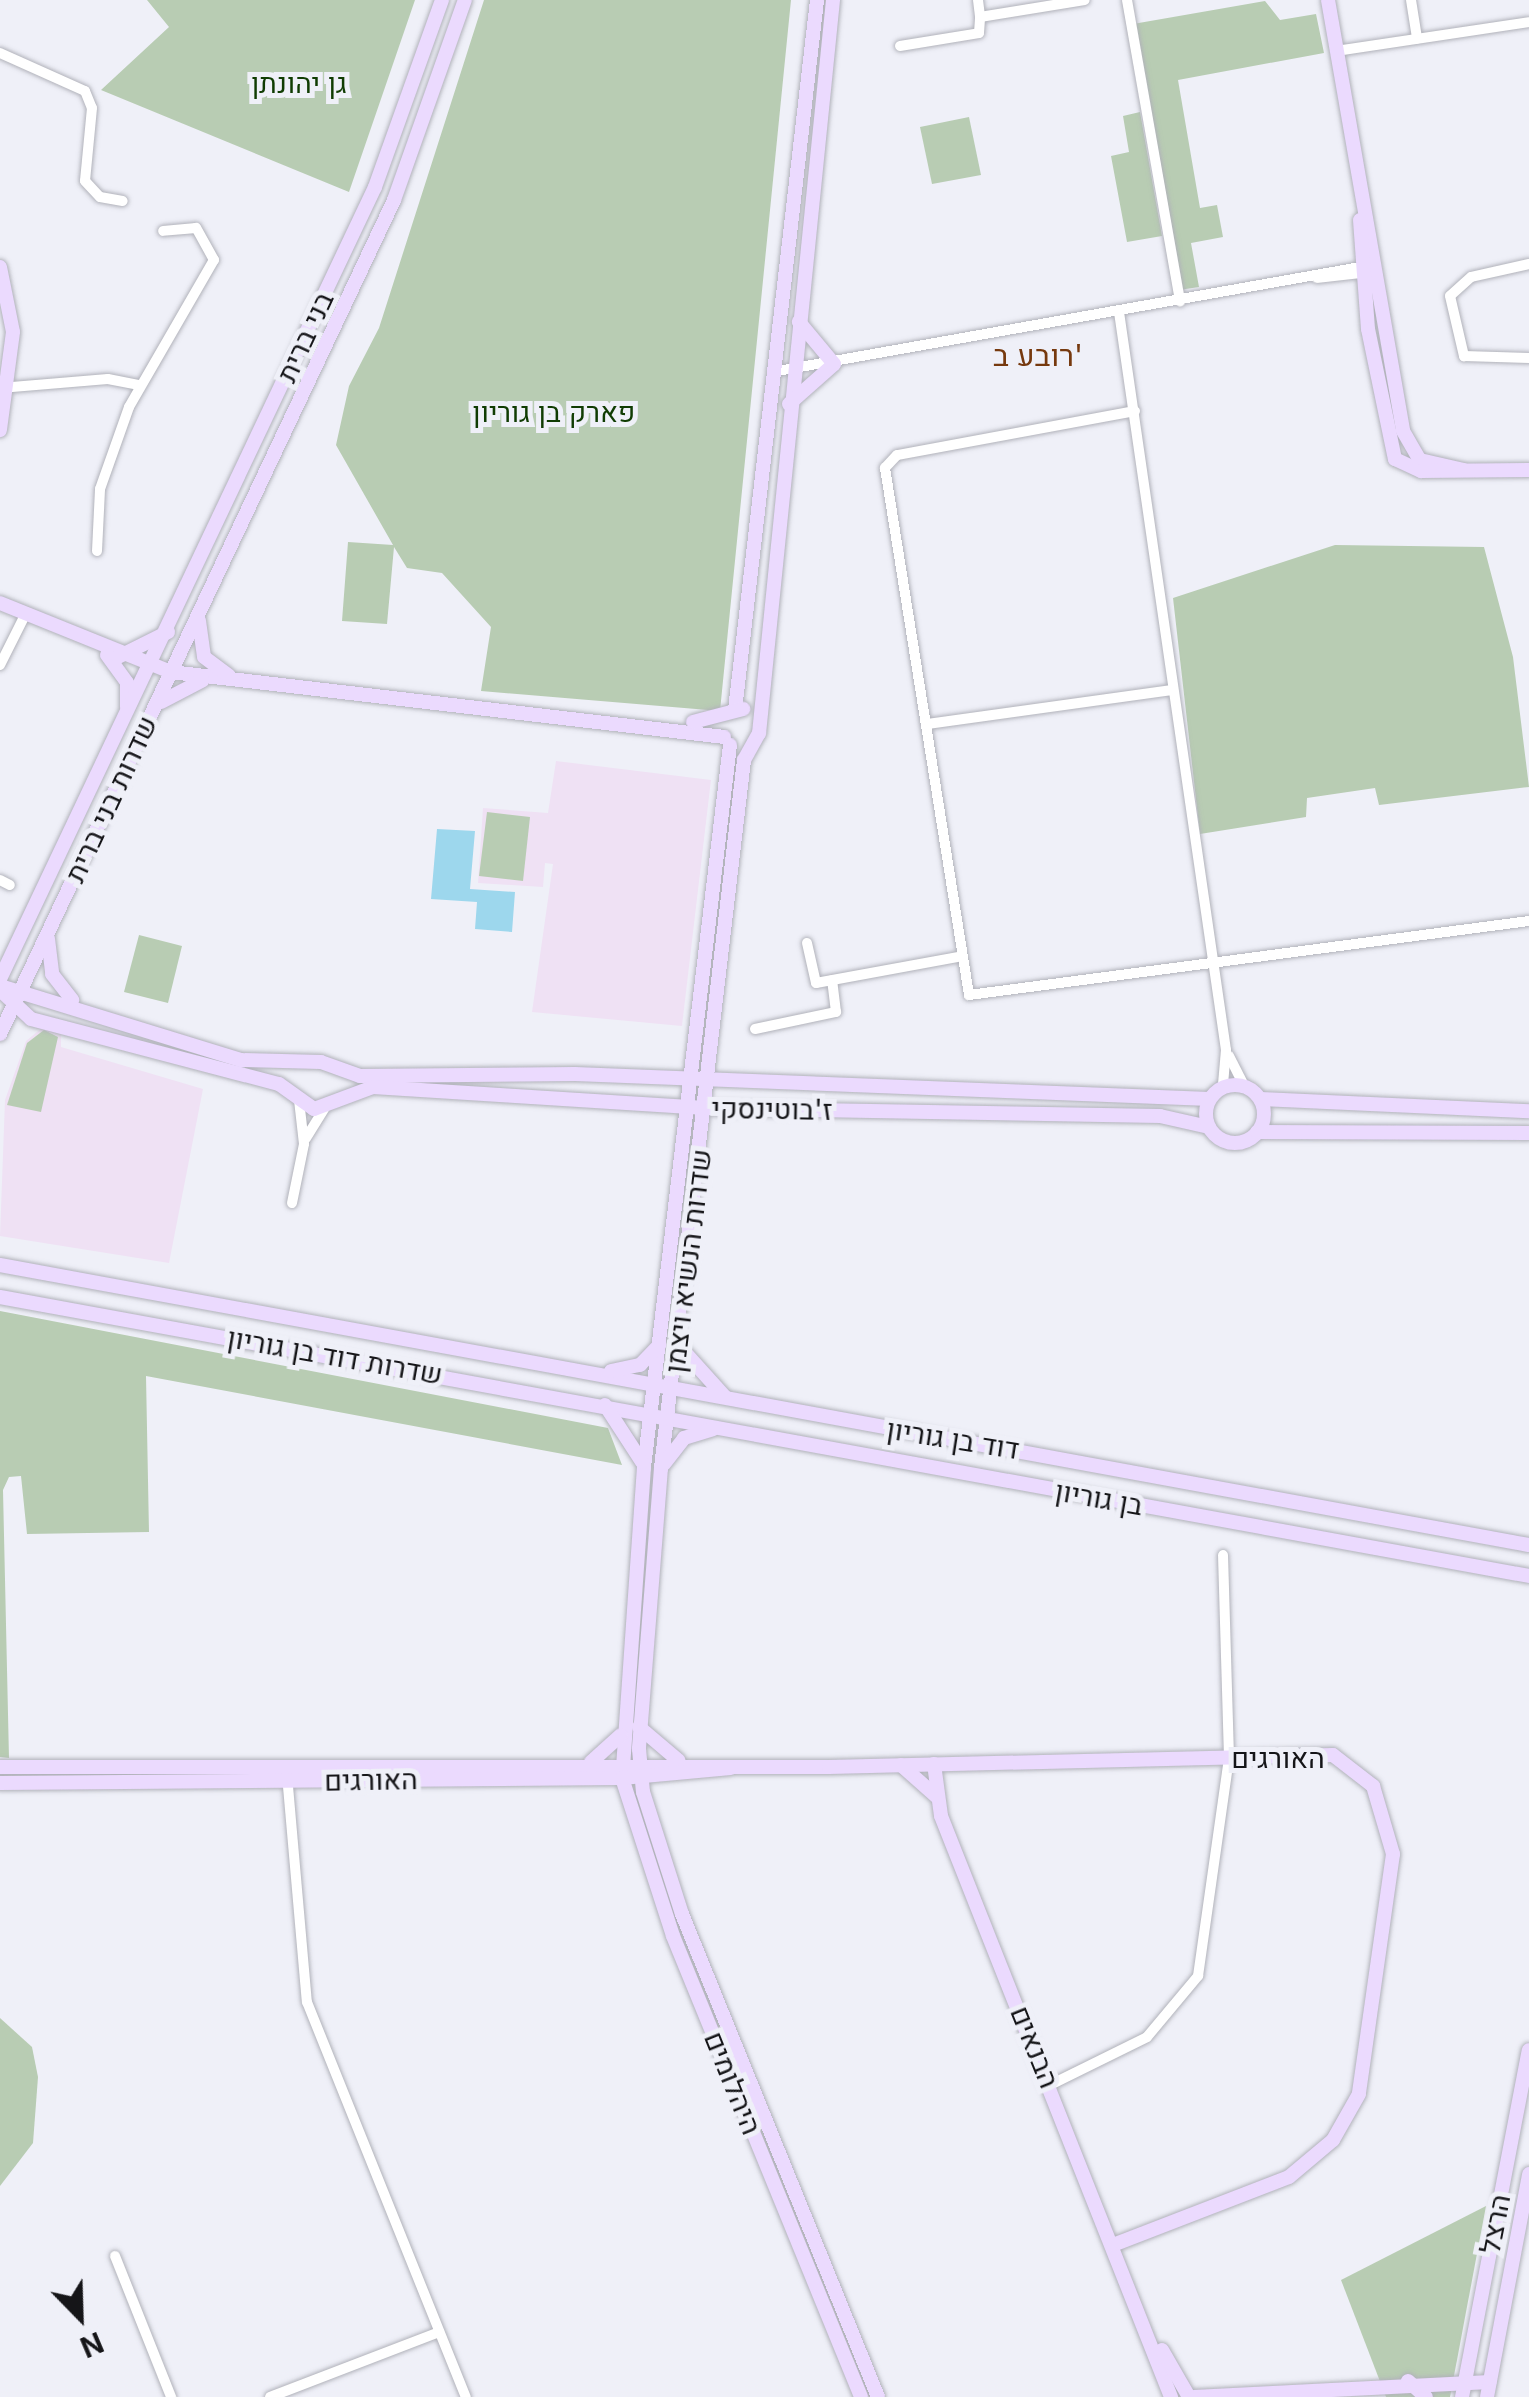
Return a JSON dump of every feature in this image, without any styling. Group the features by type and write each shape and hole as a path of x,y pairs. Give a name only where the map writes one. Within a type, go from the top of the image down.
{"street":[{"name":"בני ברית","path":"152,668 375,187 442,0"},
{"name":"בני ברית","path":"224,564 394,200 464,0"},
{"path":"701,1078 730,713 817,0"},
{"path":"666,724 730,713 756,717 834,0"},
{"path":"900,46 979,33 978,0"},
{"path":"980,17 1085,0"},
{"path":"1127,0 1180,301"},
{"path":"1328,0 1360,199 1384,432 1410,469 1529,470"},
{"path":"1410,0 1417,40"},
{"path":"1336,51 1529,22"},
{"path":"0,53 85,92 92,108 85,181 100,197 123,201"},
{"path":"97,551 100,489 139,386 214,260 196,228 163,231"},
{"path":"1529,264 1460,282 1450,296 1464,356 1529,358"},
{"path":"0,266 12,388 0,430"},
{"path":"772,372 1366,270"},
{"path":"1366,270 1410,449 1464,470"},
{"path":"1119,312 1170,690 1226,1050 1223,1087"},
{"path":"798,322 808,344 834,364"},
{"path":"787,406 834,364"},
{"path":"12,388 108,379 139,386"},
{"path":"1135,412 897,455 884,468 928,724 968,994 1529,921"},
{"name":"שדרות בני ברית","path":"0,1034 224,564"},
{"path":"0,603 103,651 170,672 666,724 750,745"},
{"path":"0,665 25,615"},
{"path":"199,617 200,649 230,676"},
{"path":"118,657 168,631"},
{"path":"103,651 127,684 126,715"},
{"name":"שדרות בני ברית","path":"0,985 126,715 152,668"},
{"path":"154,709 187,682 230,676"},
{"path":"928,724 1170,690"},
{"name":"שדרות הנשיא ויצמן","path":"640,1770 639,1727 661,1468 679,1344 701,1078 756,717"},
{"path":"48,934 52,974 85,1008"},
{"path":"806,942 816,983 963,956"},
{"path":"755,1029 836,1012 832,980"},
{"path":"0,985 85,1008 214,1053 305,1064 294,1080 304,1144 292,1203"},
{"path":"0,985 13,1008 298,1099 330,1103"},
{"path":"1226,1050 1244,1086 1261,1100 1529,1111"},
{"name":"ז'בוטינסקי","path":"305,1064 334,1069 701,1078 1210,1098"},
{"path":"304,1144 330,1103 334,1069"},
{"name":"ז'בוטינסקי","path":"330,1103 374,1086 698,1108 1160,1116 1209,1127"},
{"path":"1244,1086 1223,1087 1210,1098 1209,1127 1230,1142 1258,1132 1529,1133"},
{"path":"1258,1132 1261,1100"},
{"name":"שדרות הנשיא ויצמן","path":"622,1771 621,1734 650,1414 698,1108"},
{"name":"שדרות דוד בן גוריון","path":"0,1266 591,1372"},
{"name":"שדרות דוד בן גוריון","path":"0,1297 669,1418"},
{"path":"591,1372 640,1365 662,1340"},
{"path":"679,1344 694,1373 730,1400"},
{"path":"591,1372 673,1388"},
{"name":"דוד בן גוריון","path":"673,1388 1529,1545"},
{"path":"605,1404 644,1468"},
{"name":"בן גוריון","path":"669,1418 1529,1576"},
{"path":"661,1468 684,1438 722,1428"},
{"path":"1050,2085 1146,2037 1198,1976 1229,1757 1224,1555"},
{"path":"639,1727 680,1762"},
{"path":"591,1762 621,1734"},
{"name":"האורגים","path":"0,1784 287,1781 741,1766 1333,1754 1373,1786 1393,1854 1367,2069 1348,2119 1316,2160 1115,2244"},
{"name":"האורגים","path":"3,1766 591,1762 622,1771"},
{"name":"האורגים","path":"640,1770 680,1762 741,1766"},
{"name":"הבנאים","path":"934,1764 936,1796 1149,2327 1171,2397"},
{"path":"286,1765 307,2002 466,2397"},
{"path":"900,1765 936,1796"},
{"name":"היהלומים","path":"640,1770 682,1914 878,2397"},
{"name":"היהלומים","path":"622,1771 673,1936 861,2397"},
{"name":"הרצל","path":"1462,2397 1529,2050"},
{"name":"הרצל","path":"1489,2390 1529,2174"},
{"path":"115,2256 171,2397"},
{"name":"הבנאים","path":"1149,2327 1191,2397"},
{"path":"270,2397 439,2332"},
{"path":"1191,2397 1464,2378 1489,2390"},
{"path":"1408,2381 1426,2397"}],"shaded area":[{"path":"556,761 711,780 682,1026 532,1012 553,864 545,863 543,887 478,883 483,808 548,813"},
{"path":"43,1027 61,1035 61,1047 203,1089 169,1263 0,1236 5,1100 26,1041"}],"green space":[{"name":"גן יהונתן","path":"147,0 415,0 349,192 101,90 169,27"},
{"name":"פארק בן גוריון","path":"484,0 791,0 720,711 481,691 491,627 442,573 407,568 394,547 387,624 342,621 348,542 393,545 336,445 349,386 379,328"},
{"path":"1265,1 1280,20 1316,14 1324,53 1178,80 1200,208 1217,205 1223,237 1191,243 1199,287 1179,290 1133,24"},
{"path":"1140,112 1162,236 1127,242 1111,156 1129,152 1123,116"},
{"path":"969,117 981,175 932,184 920,127"},
{"path":"1335,545 1484,547 1513,657 1529,787 1379,805 1375,788 1307,798 1306,817 1200,834 1173,598"},
{"path":"487,812 530,817 523,881 479,876"},
{"path":"139,935 182,946 168,1003 124,992"},
{"path":"44,1030 58,1037 41,1112 7,1105 27,1043"},
{"path":"0,1311 608,1428 622,1465 146,1376 149,1532 27,1534 21,1476 9,1477 3,1490 9,1758 0,1757"},
{"path":"0,2018 32,2047 38,2077 33,2143 0,2186"},
{"path":"1486,2206 1450,2397 1386,2397 1341,2280"}],"water":[{"path":"437,829 475,831 470,889 515,892 512,932 475,929 477,902 431,899"}],"district":[{"name":"רובע ב'","path":"1038,355"}]}
